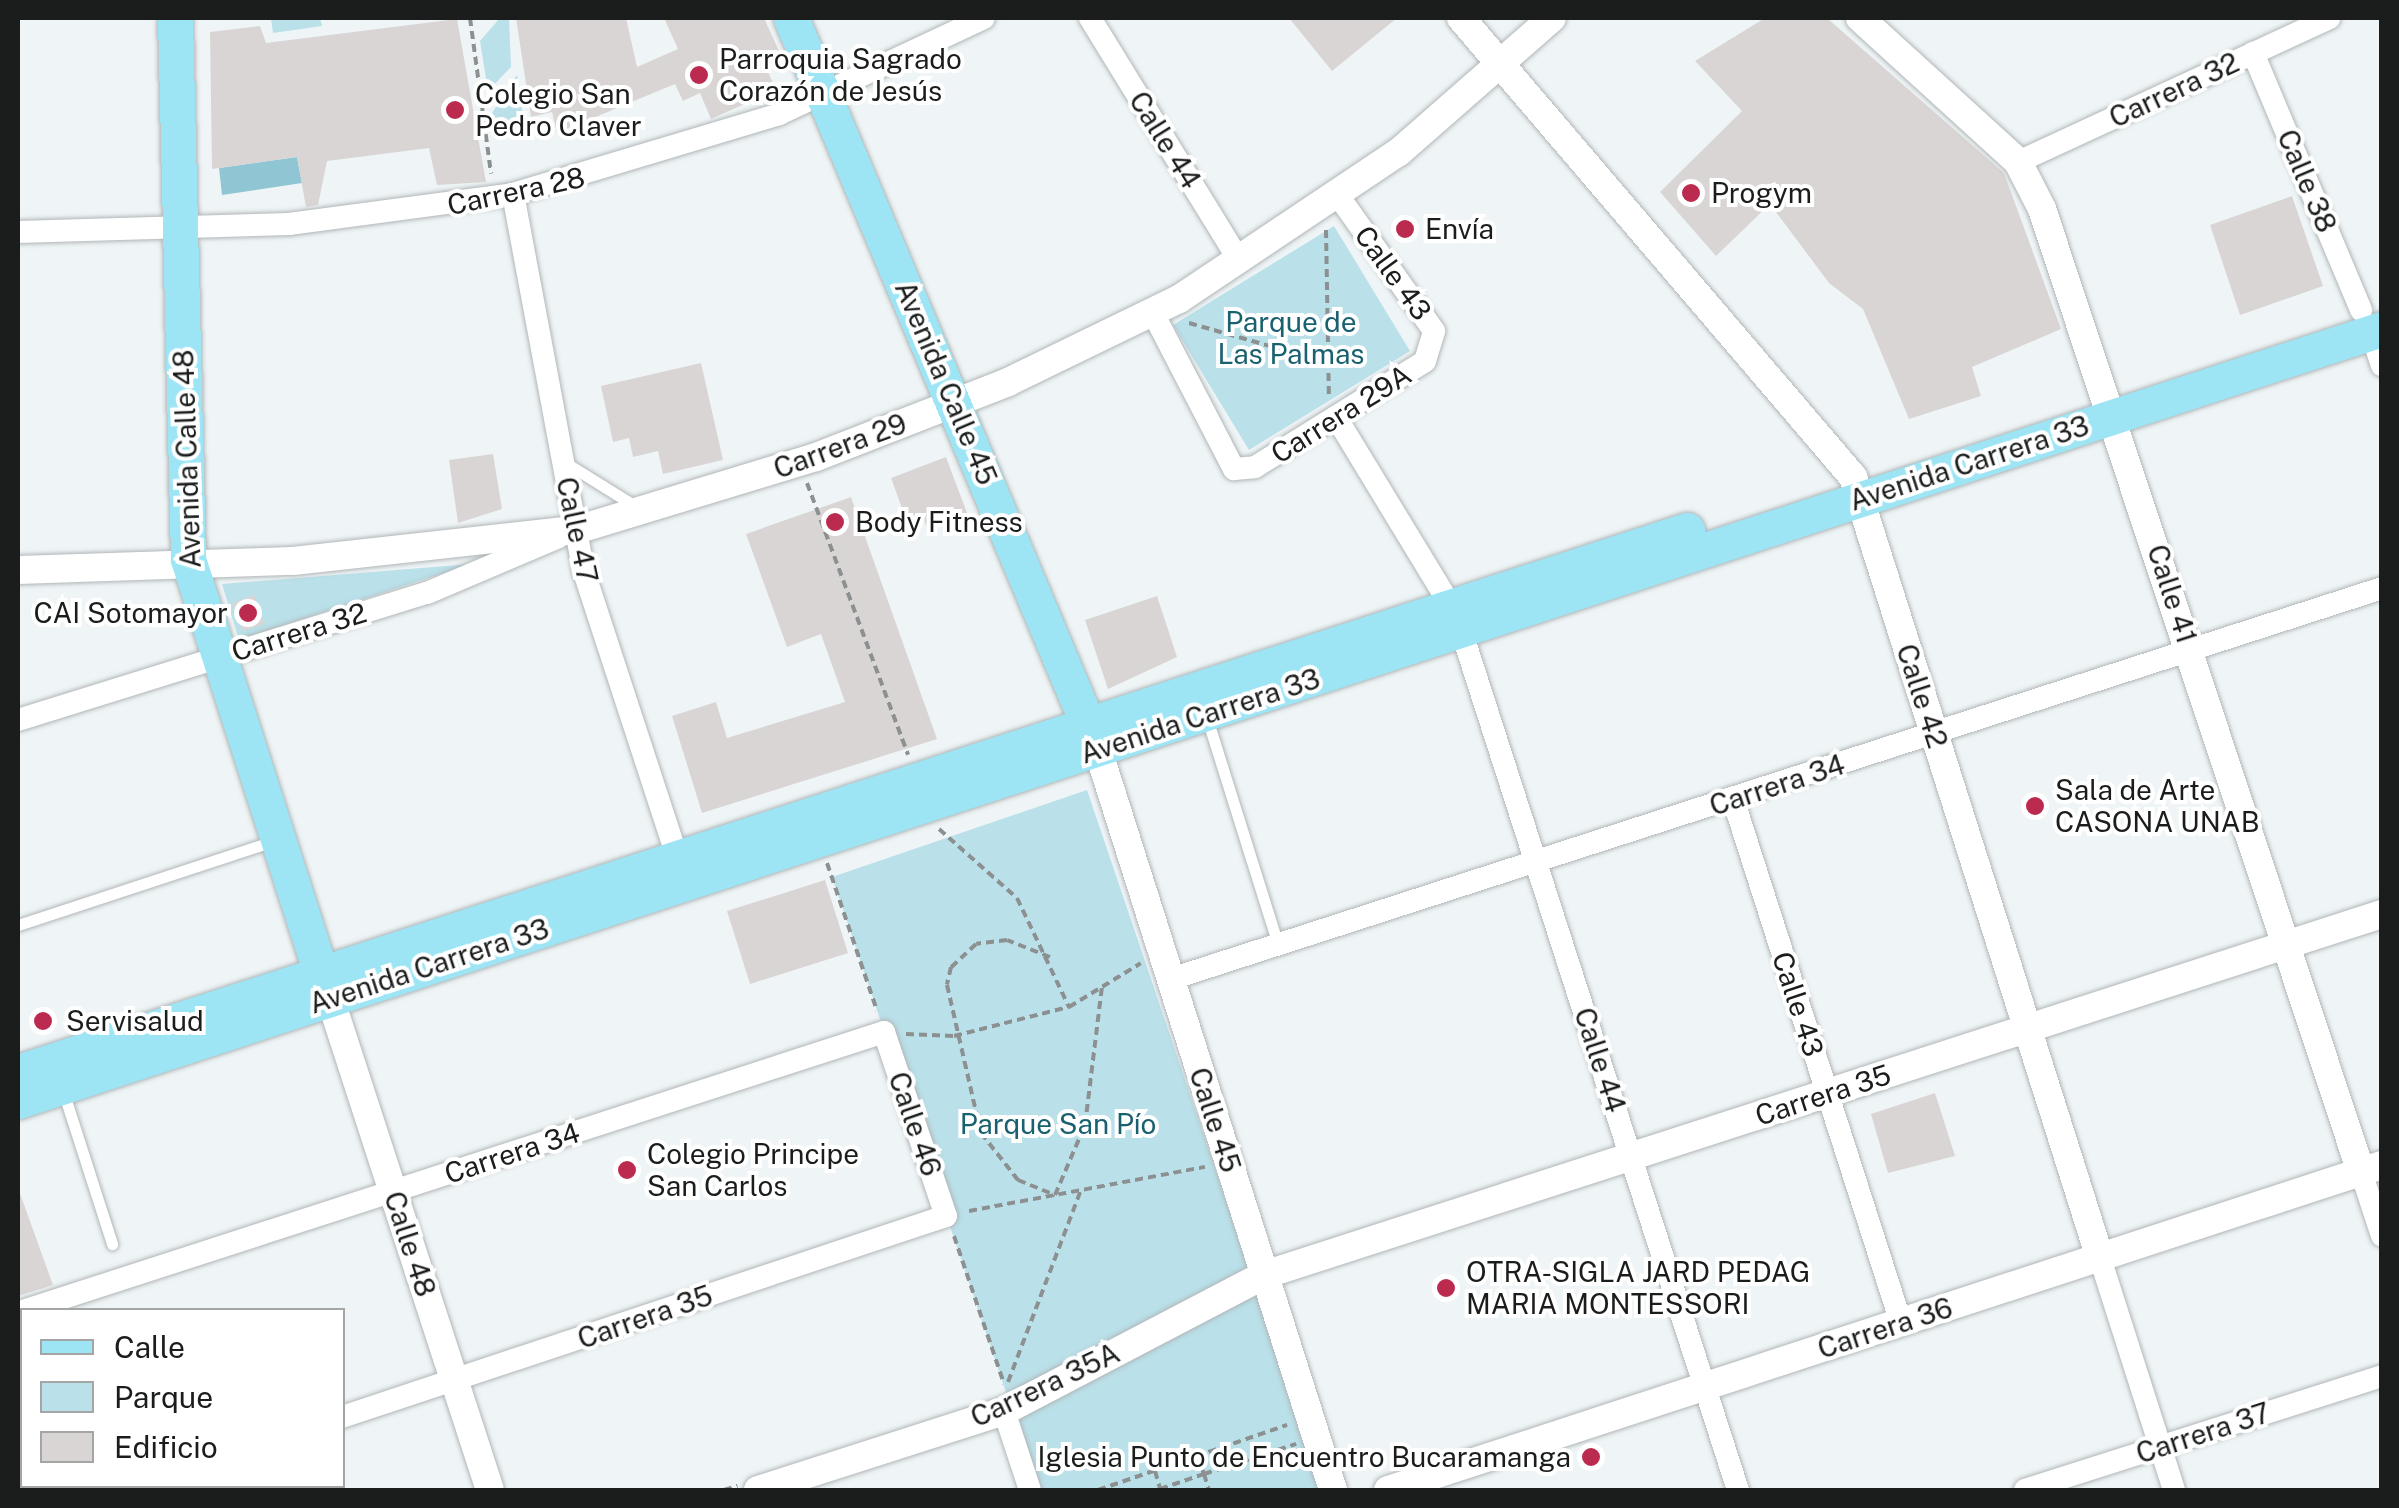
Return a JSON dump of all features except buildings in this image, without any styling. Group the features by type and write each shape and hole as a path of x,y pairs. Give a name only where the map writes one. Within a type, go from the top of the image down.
{"main road":[{"name":"Avenida Calle 48","path":"176,18 189,568 325,984"},
{"name":"Avenida Calle 45","path":"791,18 1093,736"},
{"name":"Avenida Carrera 33","path":"18,1101 677,856 1093,736 2111,405 2375,328"},
{"name":"Avenida Carrera 33","path":"18,1072 819,840 1093,736 1206,714 1456,618"}],"street":[{"name":"Carrera 28","path":"18,232 180,230 504,196 694,144 824,95 984,18"},
{"name":"Calle 44","path":"1090,18 1240,262"},
{"name":"Calle 42","path":"1461,18 1856,488 2174,1490"},
{"name":"Carrera 29","path":"18,570 189,568 576,530 800,462 954,404 1153,313 1240,262 1333,201 1552,18"},
{"name":"Calle 41","path":"1860,18 2018,162 2111,405 2287,945 2371,1169 2382,1236"},
{"name":"Carrera 32","path":"2018,162 2329,18"},
{"name":"Calle 38","path":"2254,52 2375,328"},
{"name":"Calle 47","path":"504,196 576,530 677,856"},
{"name":"Calle 43","path":"1333,201 1431,325 1434,352"},
{"name":"Carrera 29A","path":"1153,313 1220,455 1246,470 1333,419 1434,352"},
{"name":"Calle 44","path":"1333,419 1456,618 1738,1490"},
{"name":"Carrera 32","path":"18,720 427,593 576,530"},
{"name":"Carrera 34","path":"1171,979 2382,588"},
{"name":"Calle 45","path":"1093,736 1333,1490"},
{"name":"Calle 43","path":"1733,799 1901,1323"},
{"name":"Carrera 35","path":"1264,1274 2382,914"},
{"name":"Calle 48","path":"325,984 490,1490"},
{"name":"Carrera 34","path":"34,1308 884,1032"},
{"name":"Calle 46","path":"884,1032 946,1216"},
{"name":"Carrera 36","path":"1398,1489 2371,1169"},
{"name":"Carrera 35","path":"345,1416 946,1216"},
{"name":"Carrera 35A","path":"758,1490 1007,1402 1264,1274"},
{"name":"Carrera 37","path":"2025,1490 2382,1376"},
{"path":"1007,1402 1030,1490"}],"lane":[{"path":"563,461 642,512"},
{"path":"1206,714 1278,945"},
{"path":"18,926 278,840"},
{"path":"62,1086 112,1244"}],"path":[{"path":"470,18 504,196"},
{"path":"1333,201 1328,363 1333,419"},
{"path":"1153,313 1328,363"},
{"path":"800,462 911,764"},
{"path":"935,826 994,871 1050,957 1069,1007"},
{"path":"819,840 884,1032 954,1036 1069,1007 1161,950"},
{"path":"1050,957 1007,940 962,954 947,985 954,1036 981,1133 1018,1180 1056,1195"},
{"path":"1056,1195 1085,1125 1102,987"},
{"path":"1007,1402 946,1216 1229,1162"},
{"path":"1007,1402 1081,1190"},
{"path":"1098,1490 1310,1416"},
{"path":"1155,1471 1160,1490 1299,1443"},
{"path":"1198,1456 1209,1490"}],"green space":[{"path":"271,18 320,18 322,26 273,33"},
{"path":"500,18 509,18 511,67 488,91 480,41"},
{"path":"517,75 523,118 489,126 488,119"},
{"name":"Parque de Las Palmas","path":"1334,226 1410,351 1249,450 1173,325"},
{"path":"471,564 239,640 222,584"},
{"name":"Parque San Pío","path":"1087,790 1324,1490 1039,1490 832,877"}],"shaded area":[{"path":"297,157 302,183 222,195 219,168"}],"place":[{"name":"Parroquia Sagrado Corazón de Jesús","path":"699,75"},
{"name":"Colegio San Pedro Claver","path":"455,110"},
{"name":"Progym","path":"1691,193"},
{"name":"Envía","path":"1405,229"},
{"name":"Body Fitness","path":"835,522"},
{"name":"CAI Sotomayor","path":"248,613"},
{"name":"Sala de Arte CASONA UNAB","path":"2035,806"},
{"name":"Servisalud","path":"43,1021"},
{"name":"Colegio Principe San Carlos","path":"627,1170"},
{"name":"OTRA-SIGLA JARD PEDAG MARIA MONTESSORI","path":"1446,1288"},
{"name":"Iglesia Punto de Encuentro Bucaramanga","path":"1591,1457"}]}
